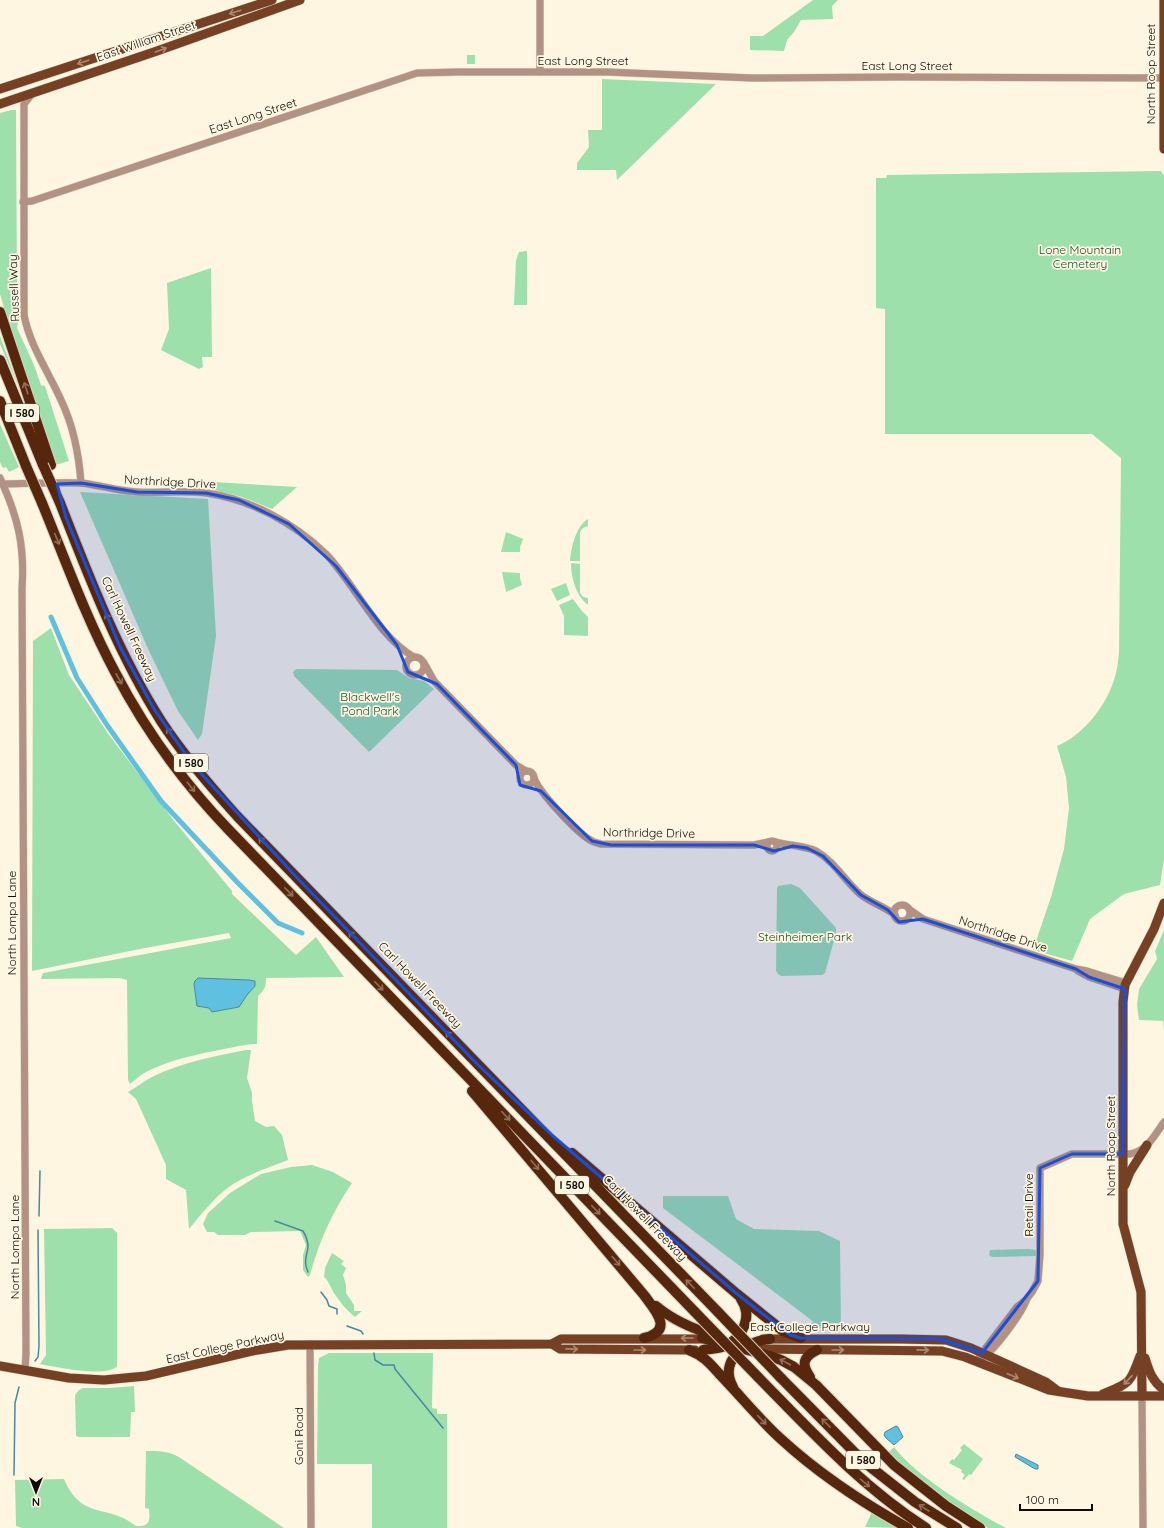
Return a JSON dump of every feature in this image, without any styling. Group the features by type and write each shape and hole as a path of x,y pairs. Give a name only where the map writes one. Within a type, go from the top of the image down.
{"highway":[{"path":"0,312 47,465"},
{"name":"I 580","path":"0,360 47,465"},
{"name":"I 580","path":"0,402 94,628 112,666 139,715 190,787 223,824 449,1058 855,1475 876,1493 926,1528"},
{"path":"0,415 26,466"},
{"name":"Carl Howell Freeway","path":"47,465 62,503 66,518 126,660 154,709 203,778 237,816 864,1462 915,1502 957,1528"},
{"path":"449,1058 456,1071 644,1295 659,1315 661,1322 660,1328 656,1333 644,1338"},
{"path":"478,1064 570,1151 737,1294 783,1331 800,1338"},
{"path":"703,1350 717,1348 730,1341 744,1327 747,1314 743,1300 737,1294"},
{"path":"644,1295 666,1314 680,1322 700,1331 781,1360 794,1367 816,1385 899,1469 946,1506 980,1528"},
{"path":"702,1338 730,1341"},
{"path":"736,1391 730,1378 730,1367 736,1353 759,1340 770,1339"},
{"path":"746,1347 771,1350"},
{"path":"689,1350 705,1358 780,1438 816,1469 865,1503 908,1528"},
{"path":"816,1385 806,1370 804,1364 808,1356 817,1350"}],"main road":[{"name":"East William Street","path":"0,89 272,0"},
{"name":"East William Street","path":"0,104 300,0"},
{"name":"North Roop Street","path":"1164,0 1164,149"},
{"name":"North Roop Street","path":"1142,1396 1141,1292 1124,1224 1123,1010 1125,986 1154,929 1164,903"},
{"path":"1123,1190 1130,1172 1147,1145"},
{"name":"East College Parkway","path":"552,1344 561,1339 702,1338"},
{"name":"East College Parkway","path":"730,1341 800,1338 934,1339 960,1344 984,1354 1046,1382 1058,1391"},
{"name":"East College Parkway","path":"0,1366 81,1379 128,1379 160,1373 265,1348 310,1344 552,1344 560,1349 689,1350 746,1347"},
{"path":"1142,1349 1150,1375 1164,1390"},
{"path":"1099,1396 1129,1382 1142,1349"},
{"name":"East College Parkway","path":"771,1350 938,1351 977,1361 1046,1389 1080,1395 1164,1396"}],"street":[{"path":"540,0 540,72"},
{"name":"East Long Street","path":"24,202 32,201 417,73 607,72 752,78 1164,78"},
{"path":"11,100 24,104 35,92"},
{"name":"Russell Way","path":"24,104 24,300 26,327 32,344 65,410 78,458 81,483"},
{"name":"Northridge Drive","path":"1,481 81,483 123,491 137,492 206,493 239,500 276,517 311,540 326,555 337,567 377,621 397,644 414,657 420,658 437,684 516,765 526,771"},
{"name":"North Lompa Lane","path":"1,481 19,528 24,567 22,589 22,770 26,1224 25,1371"},
{"name":"Northridge Drive","path":"397,644 409,673 437,684"},
{"path":"405,666 408,659 414,657"},
{"path":"416,675 422,671 424,663"},
{"name":"Northridge Drive","path":"516,765 520,776"},
{"path":"526,771 531,772 534,778 528,785 522,782 520,776 526,771"},
{"name":"Northridge Drive","path":"534,778 541,791 581,834 588,839 601,844 754,845 768,846 772,851 776,845 807,848 820,854 830,862 861,895 884,907 901,920 923,919"},
{"name":"Northridge Drive","path":"528,785 541,791"},
{"name":"Northridge Drive","path":"884,907 904,905 923,919 1076,969 1089,977 1125,986"},
{"path":"895,915 895,911 898,906"},
{"path":"907,919 910,915 910,910"},
{"path":"1123,1154 1139,1152 1147,1145 1164,1122"},
{"name":"Retail Drive","path":"977,1361 984,1354 1017,1307 1026,1300 1036,1286 1040,1274 1040,1168 1072,1154 1123,1154"},
{"name":"Goni Road","path":"310,1344 311,1528"},
{"path":"1142,1396 1143,1528"}],"highlighted area":[{"path":"81,483 137,492 206,493 239,500 289,524 336,566 397,645 408,672 437,684 516,765 520,785 541,791 592,841 611,845 754,845 774,851 793,846 807,848 823,856 861,895 888,910 899,922 923,919 1076,969 1089,977 1125,989 1123,1154 1072,1154 1040,1168 1038,1281 982,1353 938,1339 801,1338 790,1335 737,1294 553,1136 477,1064 300,881 193,765 154,709 120,647 66,518 57,484"}],"green space":[{"path":"813,0 838,0 832,6 833,19 801,20 787,40 784,51 750,50 750,36 763,36"},
{"path":"467,55 475,55 475,64 467,64"},
{"path":"602,79 716,84 617,180 616,170 577,170 577,163 589,147 588,130 602,130"},
{"path":"16,110 17,286 19,317 17,328 34,365 41,385 45,386 69,461 55,465 13,339 0,294 0,113"},
{"name":"Lone Mountain Cemetery","path":"1161,171 1164,176 1164,859 1160,885 1124,894 1090,919 1072,961 1033,950 1051,897 1064,849 1069,808 1066,777 1057,746 1066,742 1082,730 1102,706 1111,688 1117,666 1119,652 1121,458 1092,434 885,434 885,309 876,308 876,178 886,178 887,175"},
{"path":"527,251 527,305 514,305 516,260 519,252"},
{"path":"211,268 212,357 202,357 203,367 199,369 161,350 169,329 167,283"},
{"path":"0,336 19,388 0,344"},
{"path":"0,424 19,467 9,472 6,467 3,468 0,462"},
{"path":"211,482 297,487 272,509 242,497 212,490 210,486"},
{"path":"80,492 208,499 216,636 202,734 198,740 178,711 149,651"},
{"path":"588,519 588,526 583,528 580,532 580,561 570,561 573,543 577,532"},
{"path":"506,532 523,539 520,552 501,552"},
{"path":"571,563 580,564 580,593 583,597 588,598 588,605 577,592 572,575"},
{"path":"502,572 520,573 522,585 506,592"},
{"path":"566,583 570,595 557,601 551,589"},
{"path":"573,599 588,617 588,636 564,635 564,616 559,605"},
{"path":"51,628 69,675 109,735 175,822 232,891 232,894 296,955 316,937 344,977 266,978 265,988 258,996 257,1044 224,1049 177,1060 147,1071 130,1084 128,1080 127,980 120,978 41,979 43,973 231,938 229,933 32,971 33,641","holes":["198,978 255,981 239,1007 212,1012 209,1008 197,1006"]},
{"name":"Blackwell's Pond Park","path":"296,669 397,670 409,678 424,681 434,689 369,752 294,676 293,672"},
{"name":"Steinheimer Park","path":"791,884 800,888 836,928 825,973 822,975 781,976 776,971 777,889 778,886"},
{"path":"1164,930 1164,1031 1163,1021 1139,1020 1137,1005 1139,989 1157,959 1155,951"},
{"path":"251,1050 247,1078 252,1093 255,1121 266,1127 274,1126 282,1135 288,1160 252,1174 232,1185 212,1202 189,1229 186,1190 166,1179 166,1165 136,1099 128,1092 151,1078 176,1067 211,1057"},
{"path":"312,1165 333,1172 352,1183 327,1227 308,1277 303,1270 303,1255 306,1245 300,1231 251,1232 245,1235 218,1235 214,1232 207,1232 203,1224 208,1213 230,1193 261,1174 291,1167"},
{"path":"663,1196 728,1196 736,1219 754,1229 819,1231 840,1241 841,1328 800,1328 814,1322 663,1208"},
{"path":"112,1228 117,1233 117,1366 103,1371 81,1371 40,1364 46,1355 44,1229"},
{"path":"990,1250 1036,1250 1036,1256 992,1257 989,1255"},
{"path":"332,1253 344,1261 341,1264 346,1268 343,1275 346,1285 346,1293 354,1305 354,1311 362,1311 355,1317 341,1303 324,1277 325,1268"},
{"path":"329,1353 433,1353 432,1408 437,1409 437,1414 447,1414 447,1528 372,1528 372,1464 317,1464 318,1365 319,1358"},
{"path":"134,1386 135,1412 131,1412 130,1437 76,1436 75,1395 79,1390 83,1388"},
{"path":"964,1444 983,1459 971,1475 969,1474 964,1480 962,1479 965,1475 961,1472 962,1470 949,1463 952,1459 954,1460 962,1450 960,1448"},
{"path":"894,1447 916,1470 946,1492 977,1512 1006,1528 988,1528 934,1492 899,1463 889,1452"},
{"path":"146,1451 163,1452 179,1457 284,1528 22,1528 16,1526 15,1480 64,1479 71,1492 79,1501 87,1506 125,1519 136,1526 147,1524 149,1520 149,1509 145,1508"},
{"path":"872,1512 900,1528 865,1527"}],"water":[{"path":"198,978 249,980 255,981 255,986 239,1007 212,1012 209,1008 197,1006 194,984"},
{"path":"896,1426 903,1437 894,1445 884,1435 885,1432"},
{"path":"1016,1454 1038,1465 1038,1469 1035,1469 1015,1457"}],"waterway":[{"path":"51,617 77,678 107,725 161,801 237,882 278,923 302,933"},
{"path":"39,1216 40,1171"},
{"path":"275,1221 303,1231 308,1245 306,1262 308,1272"},
{"path":"35,1361 38,1357 39,1346 38,1230"},
{"path":"321,1292 327,1300 329,1306 337,1309 337,1314"},
{"path":"347,1326 361,1331 363,1334"},
{"path":"374,1353 375,1360 383,1365 394,1365 395,1369 443,1428"},
{"path":"14,1475 15,1403 19,1387"}]}
